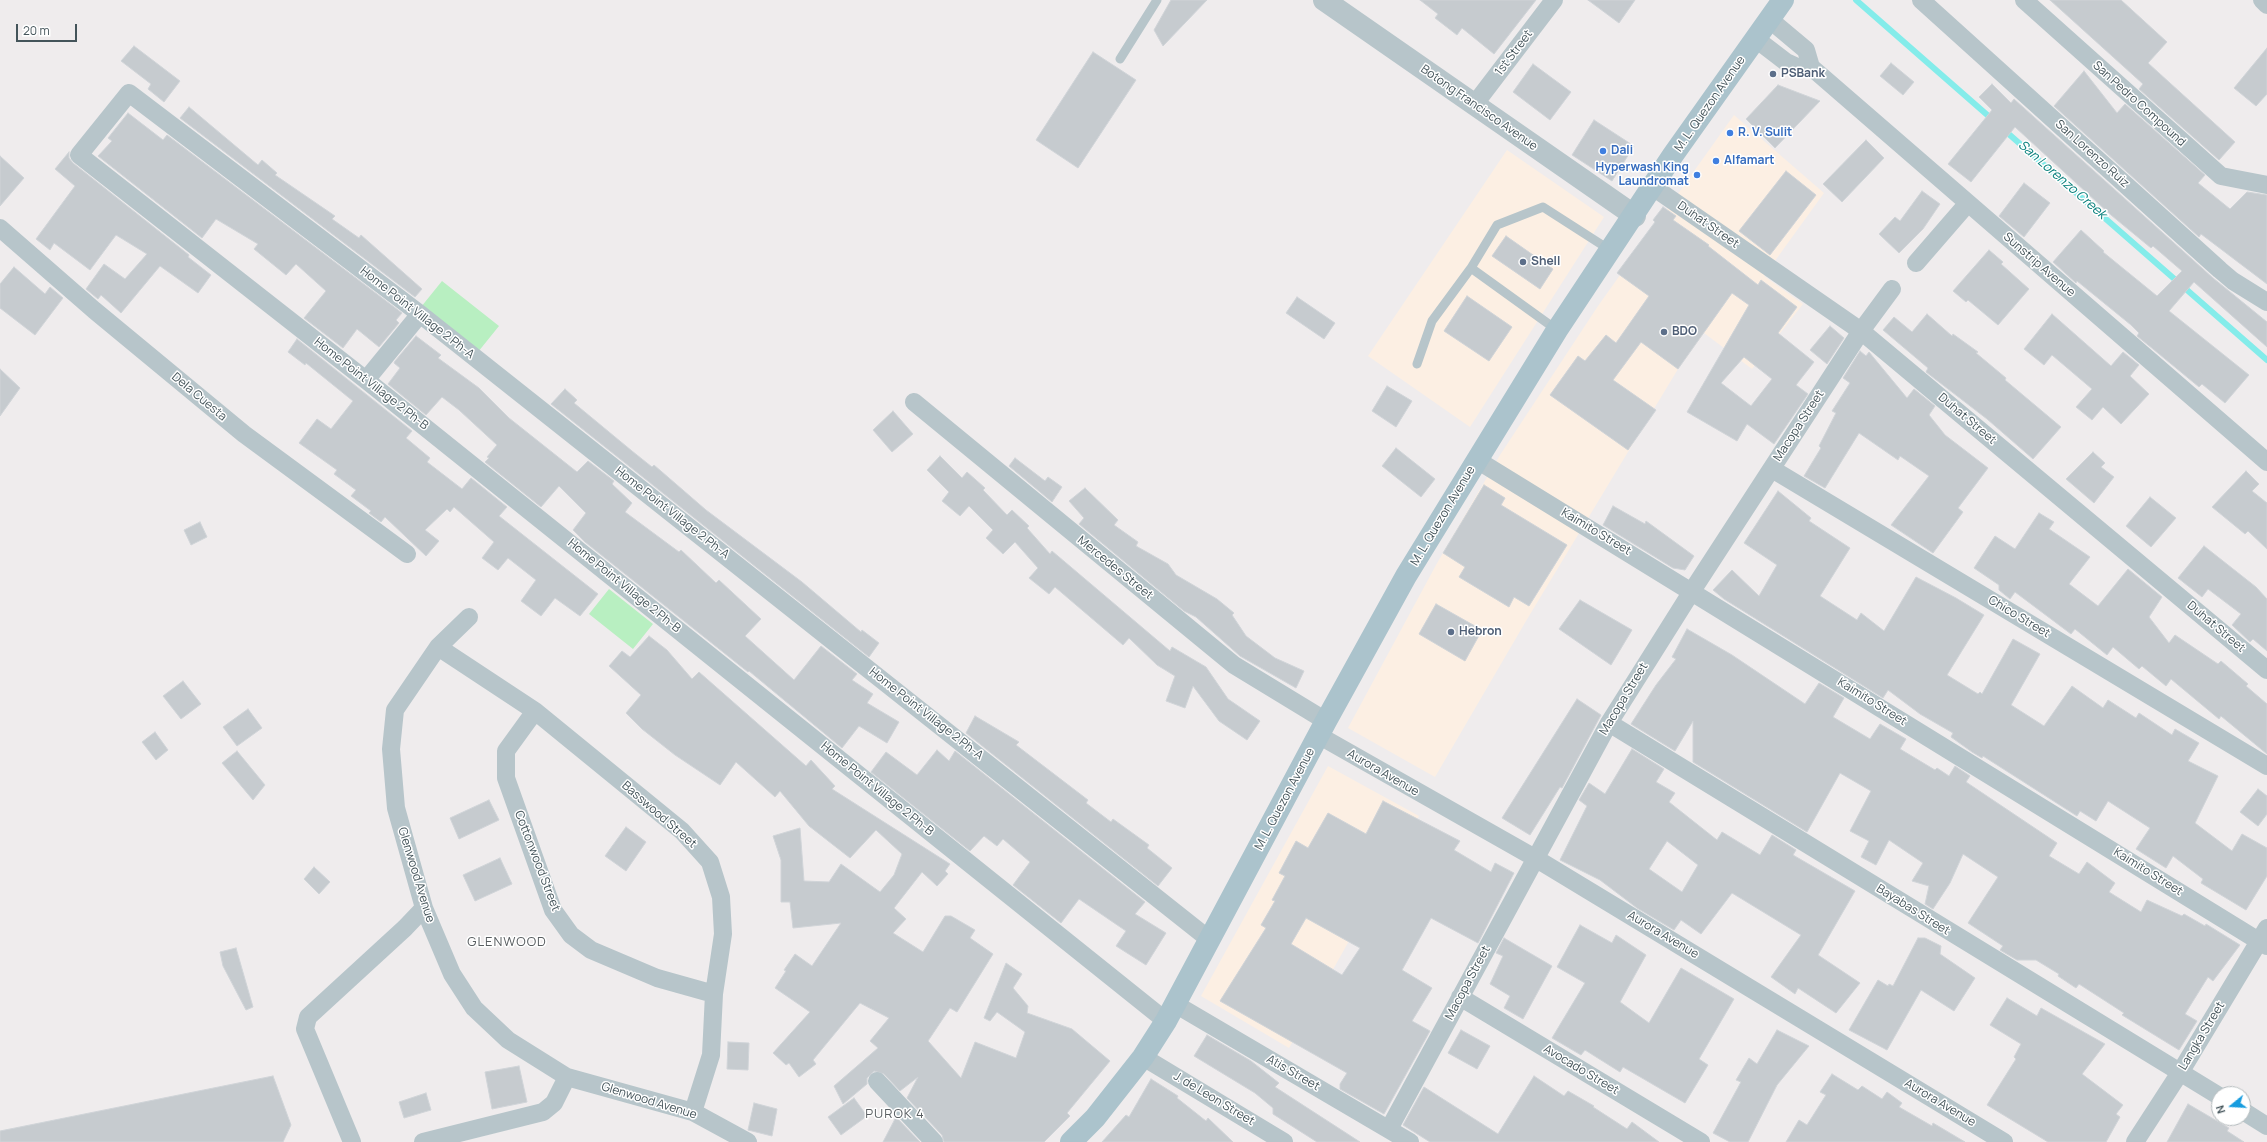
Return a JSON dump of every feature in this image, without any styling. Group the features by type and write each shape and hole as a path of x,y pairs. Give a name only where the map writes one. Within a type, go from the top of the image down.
{"main road":[{"name":"M. L. Quezon Avenue","path":"1071,1142 1095,1118 1143,1057 1171,1013 1322,728 1406,576 1558,330 1610,250 1635,216 1783,0"}],"street":[{"name":"Botong Francisco Avenue","path":"1326,0 1474,106 1635,216"},
{"name":"1st Street","path":"1474,106 1554,0"},
{"name":"San Lorenzo Ruiz","path":"1921,0 2220,270 2233,281 2267,302"},
{"name":"San Pedro Compound","path":"2024,0 2221,176 2267,184"},
{"path":"2262,0 2267,5"},
{"path":"1756,39 1786,62 1797,67 1812,67 1806,50 1769,19"},
{"name":"Sunstrip Avenue","path":"1812,67 2267,462"},
{"name":"Home Point Village 2 Ph-B","path":"129,92 79,155 1171,1013"},
{"name":"Home Point Village 2 Ph-A","path":"129,92 420,314 1210,940"},
{"name":"Duhat Street","path":"1654,187 1861,331 2267,670"},
{"path":"1916,263 1968,203"},
{"name":"Dela Cuesta","path":"0,228 94,310 244,434 407,554"},
{"name":"Macopa Street","path":"1389,1129 1609,723 1692,591 1861,331 1892,289"},
{"path":"366,380 420,314"},
{"name":"Mercedes Street","path":"914,402 1234,665 1322,728"},
{"name":"Kaimito Street","path":"1477,460 2265,938"},
{"name":"Chico Street","path":"1772,469 2267,766"},
{"name":"Glenwood Avenue","path":"469,617 438,647 395,710 391,749 396,808 424,908 452,974 474,1008 508,1040 566,1077 693,1112 748,1142"},
{"name":"Basswood Street","path":"438,647 535,711 682,831 710,862 720,897 723,934 714,994 711,1055 693,1112"},
{"name":"Cottonwood Street","path":"535,711 506,751 506,778 553,910 572,935 591,950 657,978 714,994"},
{"name":"Bayabas Street","path":"1609,723 1991,958 2181,1071 2211,1091"},
{"name":"Aurora Avenue","path":"1322,728 2004,1142"},
{"path":"352,1142 305,1028 308,1017 406,928 424,908"},
{"name":"Langka Street","path":"2135,1142 2265,938"},
{"name":"Avocado Street","path":"1460,997 1701,1142"},
{"name":"Atis Street","path":"1171,1013 1389,1129 1410,1142"},
{"name":"J. de Leon Street","path":"1143,1057 1284,1142"},
{"path":"423,1142 543,1112 554,1103 566,1077"},
{"path":"877,1081 934,1142"},
{"path":"2251,1116 2267,1126"}],"lane":[{"path":"1120,59 1157,0"},
{"path":"1416,364 1432,321 1471,268 1497,225 1543,207 1610,250"},
{"path":"1471,268 1558,330"}],"shaded area":[{"path":"1734,115 1824,193 1764,276 1803,304 1752,369 1704,333 1678,369 1526,621 1435,777 1348,728 1436,565 1500,455 1598,306"},
{"path":"1507,150 1604,217 1470,427 1368,356"},
{"path":"1328,766 1419,816 1289,1048 1201,996"}],"green space":[{"path":"442,281 499,326 478,352 421,307"},
{"path":"609,589 653,624 633,649 589,614"}],"building":[{"path":"1171,0 1207,0 1163,46 1154,30"},
{"path":"1420,0 1536,0 1494,54 1462,28 1457,35 1435,18 1438,14"},
{"path":"1588,0 1635,0 1619,23"},
{"path":"2050,0 2121,0 2167,42 2148,63 2235,142 2219,160 2139,89 2143,84"},
{"path":"134,46 180,81 164,102 148,89 151,84 121,61"},
{"path":"2267,48 2267,94 2256,106 2234,88"},
{"path":"1093,52 1136,80 1078,168 1036,140"},
{"path":"1891,63 1914,82 1903,95 1880,76"},
{"path":"1533,64 1571,92 1550,120 1513,92"},
{"path":"2084,71 2117,113 2125,104 2205,175 2198,183 2230,209 2247,192 2267,195 2267,284 2201,234 2199,237 2054,106"},
{"path":"1992,84 2011,103 2014,99 2213,278 2267,322 2267,347 2194,282 2169,311 2249,375 2225,403 2202,384 2199,387 2137,336 2139,333 2131,325 2077,281 2076,283 2053,262 2081,230 2104,251 2103,252 2157,296 2182,271 2153,246 2151,248 2111,215 2015,127 1971,182 1948,164 1992,110 1979,97"},
{"path":"1778,85 1820,101 1775,148 1746,119"},
{"path":"189,107 258,165 262,160 277,173 275,175 335,216 332,219 359,238 361,235 422,289 415,297 180,118"},
{"path":"128,113 163,140 167,135 402,313 396,320 399,323 379,347 357,329 343,348 304,318 326,291 296,264 286,275 254,249 258,244 216,219 202,238 98,156 112,141 108,138"},
{"name":"Dali","path":"1594,120 1634,146 1612,181 1572,155"},
{"path":"1866,140 1884,158 1842,202 1823,184"},
{"path":"69,152 69,158 73,163 189,255 188,257 211,275 198,293 160,266 121,313 101,295 98,299 86,289 104,264 125,279 147,254 116,235 90,270 54,243 50,250 36,239 75,186 55,169"},
{"path":"0,156 24,178 0,206"},
{"path":"1786,171 1816,195 1770,255 1739,231"},
{"path":"2024,183 2050,203 2024,237 1999,216"},
{"path":"1922,191 1940,204 1923,229 1899,253 1879,234 1895,217 1900,221"},
{"path":"1663,207 1676,216 1673,220 1709,245 1708,246 1758,285 1761,280 1797,307 1778,333 1814,362 1796,385 1808,394 1774,444 1747,424 1737,441 1687,412 1749,305 1732,293 1678,369 1641,342 1613,380 1656,410 1628,450 1550,395 1578,356 1585,361 1606,335 1616,343 1649,296 1617,273 1655,222 1653,220","holes":["1744,357 1772,379 1751,406 1721,383"]},
{"name":"Shell","path":"1506,236 1553,269 1540,289 1492,256"},
{"path":"1989,250 2003,262 2001,264 2029,289 1998,325 1968,300 1966,302 1953,291"},
{"path":"14,267 45,294 50,287 63,298 35,335 0,308 0,284"},
{"path":"1467,296 1512,327 1489,361 1444,331"},
{"path":"1297,297 1335,323 1324,339 1286,313"},
{"path":"1927,314 1952,336 1953,334 1978,352 1976,353 2006,378 2005,380 2061,427 2033,459 1987,419 1926,372 1928,368 1883,330 1894,317 1912,332"},
{"path":"2052,314 2111,366 2123,352 2139,365 2130,376 2149,394 2121,424 2103,407 2092,420 2076,407 2092,389 2052,355 2044,365 2024,349"},
{"path":"1830,326 1844,338 1827,364 1810,350"},
{"path":"416,336 441,355 438,358 479,388 509,418 577,472 588,461 614,481 612,484 632,503 625,512 679,552 681,550 716,583 719,580 761,619 745,636 794,680 821,646 857,674 852,680 873,694 867,703 899,722 887,743 859,726 842,748 749,671 748,672 585,542 573,530 586,513 559,486 541,507 485,462 489,458 487,457 497,445 459,410 442,397 426,415 388,384 400,368 394,363 395,361"},
{"path":"297,339 412,431 406,438 430,458 427,462 462,489 471,478 507,507 499,516 598,594 580,616 555,598 541,616 521,601 536,580 508,558 498,570 482,558 494,542 454,507 450,512 447,509 425,530 439,541 426,556 385,517 381,522 369,513 371,511 351,496 356,490 334,474 337,470 299,443 317,419 331,429 353,401 306,363 305,365 288,352"},
{"path":"1860,351 1866,356 1869,352 1907,398 1914,389 1935,406 1929,415 1945,435 1988,468 1958,508 1963,512 1933,553 1891,525 1929,476 1900,456 1898,460 1859,433 1825,488 1804,476 1821,448 1819,446 1836,413 1832,411 1850,383 1843,378"},
{"path":"0,369 20,388 0,416"},
{"path":"1387,386 1412,401 1396,427 1372,411"},
{"path":"565,389 577,400 574,403 632,451 652,467 654,465 706,510 802,582 861,632 862,630 879,643 869,657 551,404"},
{"path":"893,411 913,434 892,452 873,430"},
{"path":"1396,448 1435,479 1421,497 1382,466"},
{"path":"2093,452 2105,463 2101,467 2114,477 2094,503 2066,479"},
{"path":"940,456 962,478 967,472 985,488 983,490 1007,515 1012,510 1029,526 1027,528 1050,554 1052,551 1170,651 1172,647 1206,667 1228,699 1260,721 1247,740 1219,721 1193,686 1185,708 1166,701 1175,676 1157,665 1129,638 1123,645 1055,587 1049,594 1029,578 1038,568 1015,542 1003,554 986,538 993,530 969,506 960,516 942,501 949,492 927,470"},
{"path":"1015,458 1045,481 1048,477 1062,487 1052,502 1009,466"},
{"path":"2246,471 2259,484 2252,491 2267,503 2267,549 2248,531 2245,534 2212,507"},
{"path":"1484,485 1505,498 1501,505 1567,545 1529,606 1514,597 1509,607 1459,577 1465,567 1443,553"},
{"path":"1085,488 1118,520 1114,525 1138,542 1136,546 1168,564 1176,575 1217,599 1234,613 1232,615 1246,636 1275,658 1304,671 1296,688 1240,656 1196,617 1184,611 1079,524 1084,518 1069,501"},
{"path":"1778,491 1811,518 1809,521 1850,548 1820,596 1857,620 1861,613 1884,631 1916,577 1984,615 1947,675 1978,694 1980,692 1982,694 2013,639 2040,654 2011,705 2044,726 2072,686 2103,708 2108,700 2136,718 2139,713 2172,735 2175,729 2199,743 2188,761 2218,776 2195,823 2232,851 2242,834 2267,848 2267,876 2246,910 2201,883 2203,879 2173,856 2166,868 2136,849 2150,828 2108,801 2096,821 2080,811 2077,816 1983,756 1982,758 1972,752 1951,737 1953,733 1920,714 1888,690 1883,698 1724,599 1713,590 1732,570 1759,596 1777,565 1744,543"},
{"path":"2150,497 2176,518 2151,547 2126,526"},
{"path":"1613,506 1645,524 1646,521 1694,556 1685,570 1673,568 1603,525"},
{"path":"2039,513 2054,522 2049,529 2090,557 2069,584 2098,606 2128,569 2162,597 2149,617 2169,643 2175,635 2218,664 2221,661 2248,684 2246,686 2267,704 2267,754 2221,716 2219,719 2171,679 2166,686 2142,666 2139,669 2113,647 2107,655 2075,629 2071,634 2015,592 2010,599 1999,590 1999,585 1974,568 1995,536 2015,549"},
{"path":"200,522 207,537 191,545 184,530"},
{"path":"2204,546 2256,587 2267,599 2267,651 2253,639 2250,642 2232,625 2241,614 2208,589 2202,597 2178,578"},
{"path":"1580,600 1632,630 1611,665 1559,629"},
{"name":"Hebron","path":"1436,604 1482,630 1465,661 1419,634"},
{"path":"1687,629 1732,655 1805,704 1819,683 1844,698 1833,717 1870,739 1880,724 1906,739 1900,749 1935,770 1937,768 1949,776 1955,766 1970,776 1966,782 2057,843 2049,856 2079,874 2087,862 2115,883 2109,892 2141,912 2147,900 2182,916 2184,914 2205,926 2206,924 2240,945 2213,981 2208,977 2185,1014 2197,1021 2179,1050 2122,1015 2124,1013 2079,984 2076,988 2058,976 2059,974 2036,960 2017,960 2000,950 2003,946 1968,923 1998,877 1963,854 1950,883 1933,909 1925,904 1929,886 1912,881 1923,863 1889,840 1876,865 1861,857 1869,841 1850,831 1871,791 1840,773 1807,832 1693,762 1693,721 1675,751 1631,724 1656,685 1676,659 1672,657"},
{"path":"649,636 667,650 692,679 699,672 806,766 811,760 835,786 832,789 950,864 945,871 948,874 937,886 922,872 894,908 906,919 893,933 923,952 945,916 951,916 975,930 970,938 993,954 957,1012 950,1008 928,1041 961,1078 975,1042 1016,1058 1025,1032 997,1012 990,1021 984,1018 1006,963 1022,974 1013,988 1028,1006 1027,1013 1072,1029 1110,1061 1067,1113 1070,1116 1044,1142 944,1142 942,1135 907,1098 918,1077 900,1091 884,1074 874,1071 867,1078 867,1084 843,1104 834,1086 878,1048 870,1041 889,1018 860,1003 813,1060 816,1064 799,1077 789,1063 786,1065 773,1053 810,1012 775,988 786,971 784,970 795,954 812,966 841,923 793,928 790,902 781,902 781,860 773,836 800,828 804,881 829,882 841,864 880,892 894,875 902,854 876,830 850,858 809,826 780,791 775,797 736,762 720,785 675,755 642,729 626,713 641,695 609,666 622,651 630,657"},
{"path":"183,681 201,704 181,719 163,696"},
{"path":"1577,699 1601,715 1562,788 1560,787 1530,835 1502,818"},
{"path":"248,709 262,728 237,746 223,727"},
{"path":"975,716 1019,742 1016,745 1088,800 1086,803 1111,822 1113,819 1149,845 1147,848 1172,868 1158,886 966,733"},
{"path":"155,732 168,750 156,760 142,742"},
{"path":"1632,749 1664,769 1656,782 1675,793 1669,802 1717,840 1722,832 1760,855 1772,835 1796,850 1793,855 1855,891 1818,955 1860,983 1836,1013 1798,988 1795,994 1771,977 1801,935 1732,893 1701,934 1681,920 1674,930 1637,908 1600,880 1560,860 1587,806 1579,800 1589,783 1605,794","holes":["1667,841 1698,865 1682,892 1649,869"]},
{"path":"937,750 949,761 955,751 1145,902 1135,914 1166,933 1146,965 1116,946 1126,931 1079,899 1061,923 1013,885 1030,862 1003,839 997,846 984,836 970,851 871,772 886,752 917,775"},
{"path":"237,751 265,785 253,800 222,763"},
{"path":"2258,789 2267,796 2267,814 2258,826 2240,812"},
{"path":"489,800 499,820 459,839 450,818"},
{"path":"1383,801 1460,841 1454,850 1491,872 1495,863 1514,873 1478,943 1431,918 1402,970 1432,988 1412,1021 1430,1031 1384,1114 1340,1089 1340,1084 1347,1073 1220,1001 1266,928 1261,925 1275,901 1272,900 1285,876 1279,873 1296,841 1308,848 1328,813 1366,834","holes":["1306,918 1360,948 1342,975 1291,944"]},
{"path":"626,827 646,842 626,871 605,856"},
{"path":"500,858 512,884 475,901 463,875"},
{"path":"314,867 330,882 319,894 304,879"},
{"path":"1580,925 1612,943 1616,935 1646,955 1620,1002 1649,1023 1681,968 1734,999 1699,1059 1708,1065 1685,1103 1623,1067 1620,1072 1585,1050 1581,1055 1552,1038 1585,983 1557,967"},
{"path":"1504,938 1552,966 1523,1019 1504,1008 1510,996 1490,984 1503,956 1496,953"},
{"path":"1918,938 1925,938 1941,946 1940,954 1975,978 1954,1011 1921,990 1887,1050 1849,1030 1878,980 1888,986 1889,984 1893,986"},
{"path":"236,948 253,1007 246,1010 223,966 220,952"},
{"path":"2007,998 2037,1016 2041,1008 2105,1044 2082,1074 2123,1105 2116,1114 2120,1117 2106,1142 2048,1142 1987,1105 2016,1059 2014,1057 2021,1044 1990,1025"},
{"path":"1461,1030 1490,1046 1477,1069 1448,1053"},
{"path":"1777,1030 1809,1046 1777,1085 1748,1142 1730,1142 1713,1133 1741,1082 1736,1080 1749,1058 1757,1064"},
{"path":"1207,1035 1251,1061 1279,1083 1275,1087 1360,1142 1317,1142 1273,1114 1273,1108 1255,1093 1194,1056"},
{"path":"728,1042 749,1043 748,1070 727,1069"},
{"path":"519,1066 527,1102 492,1109 485,1072"},
{"path":"1832,1074 1858,1090 1862,1086 1882,1099 1887,1092 1902,1103 1899,1107 1932,1126 1933,1123 1965,1142 1786,1142 1799,1120 1807,1125 1826,1095 1820,1092"},
{"path":"273,1076 291,1125 283,1142 0,1142 0,1131"},
{"path":"1534,1076 1564,1096 1568,1091 1594,1106 1593,1107 1627,1129 1632,1122 1659,1142 1430,1142 1403,1125 1424,1087 1498,1134"},
{"path":"1151,1079 1178,1096 1177,1098 1206,1121 1208,1118 1233,1142 1102,1142 1126,1115 1129,1117"},
{"path":"426,1093 431,1110 404,1118 399,1102"},
{"path":"854,1098 867,1116 841,1135 828,1117"},
{"path":"754,1103 777,1109 772,1136 748,1130"},
{"path":"2188,1104 2211,1117 2211,1126 2226,1126 2229,1128 2227,1131 2244,1142 2167,1142"},
{"path":"896,1117 920,1142 883,1142"}],"waterway":[{"name":"San Lorenzo Creek","path":"1856,0 1993,120"},
{"name":"San Lorenzo Creek","path":"2003,129 2267,360"}],"place":[{"name":"PSBank","path":"1773,74"},
{"name":"R. V. Sulit","path":"1730,133"},
{"name":"Dali","path":"1603,151"},
{"name":"Alfamart","path":"1716,161"},
{"name":"Hyperwash King Laundromat","path":"1697,175"},
{"name":"Shell","path":"1523,262"},
{"name":"BDO","path":"1664,332"},
{"name":"Hebron","path":"1451,632"}],"district":[{"name":"GLENWOOD","path":"507,942"},
{"name":"PUROK 4","path":"895,1114"}]}
